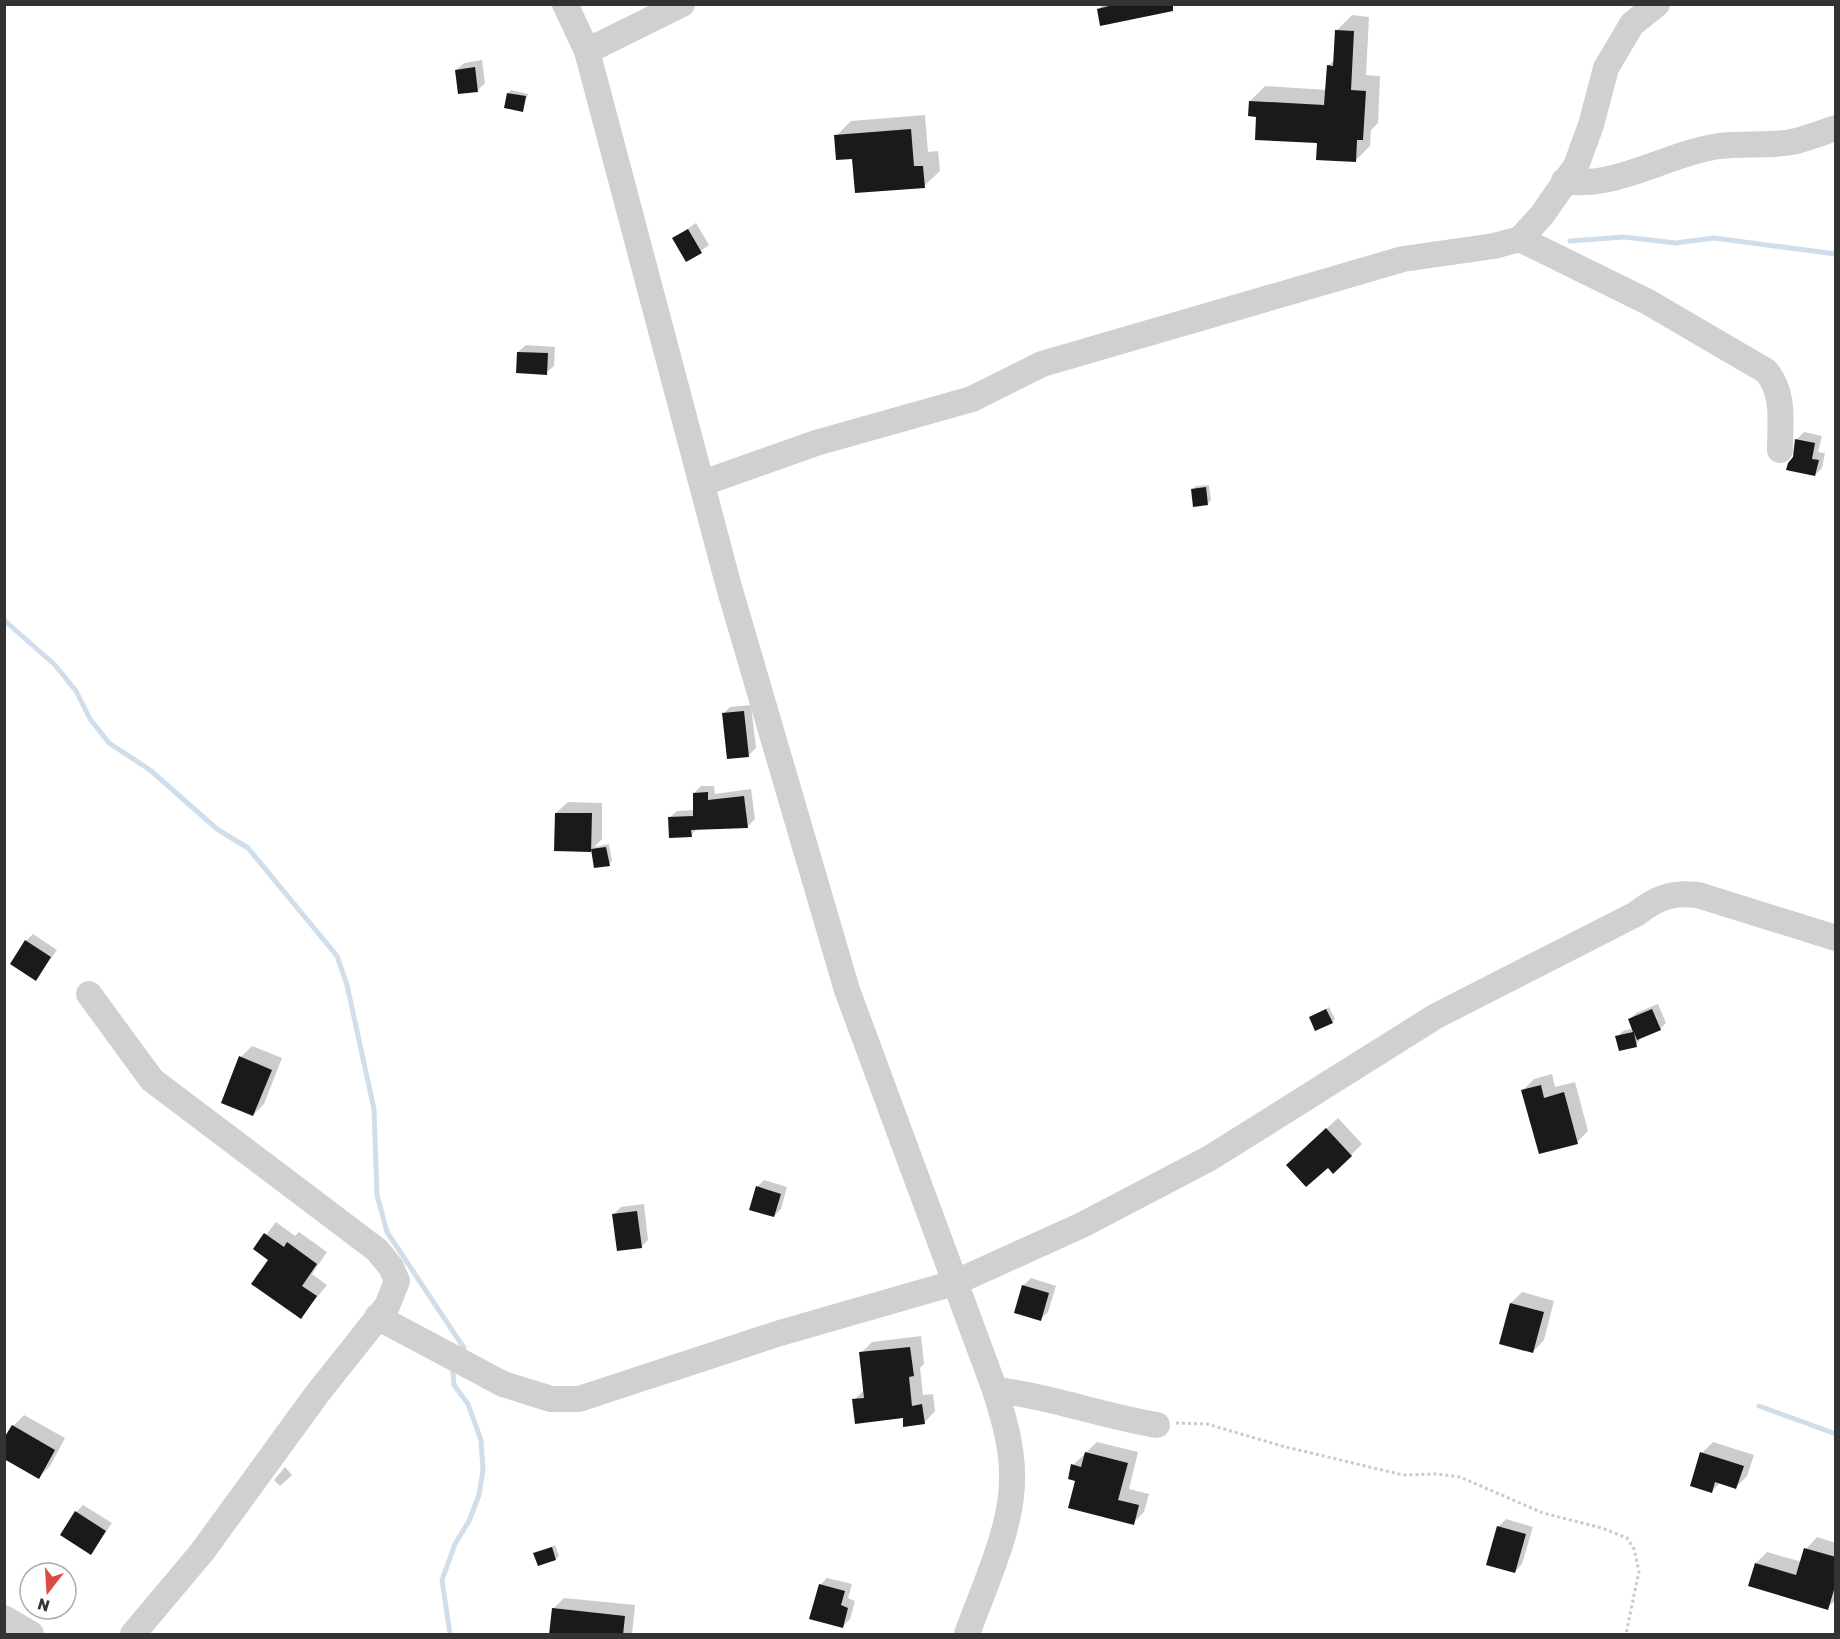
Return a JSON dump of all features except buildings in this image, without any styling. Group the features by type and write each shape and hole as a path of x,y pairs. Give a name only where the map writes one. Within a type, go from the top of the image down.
{"street":[{"path":"565,4 587,51 704,483 729,587 847,990 995,1390 1007,1430 1012,1481 1004,1528 968,1635"},
{"path":"587,51 682,4"},
{"path":"704,483 816,443 972,399 1042,364 1403,259 1494,246 1520,239 1575,177 1606,68 1632,24 1657,4"},
{"path":"1575,177 1605,181 1676,156 1719,146 1792,142 1836,128"},
{"path":"1520,239 1648,302 1766,371 1776,382 1779,395 1780,450"},
{"path":"377,1317 503,1384 551,1399 579,1399 780,1333 954,1283 1082,1225 1210,1158 1436,1016 1635,914 1661,898 1676,893 1698,895 1836,938"},
{"path":"89,994 152,1080 377,1250 391,1267 397,1281 387,1306 316,1394 202,1552 133,1635"},
{"path":"995,1390 1032,1394 1122,1419 1156,1425"},
{"path":"4,1618 31,1635"}],"path":[{"path":"1156,1425 1183,1422 1207,1424 1282,1446 1403,1475 1437,1473 1460,1477 1543,1513 1602,1528 1627,1538 1634,1550 1639,1571 1626,1635"}],"waterway":[{"path":"1570,241 1624,237 1676,243 1714,238 1836,254"},
{"path":"4,620 55,665 76,691 90,719 109,743 150,770 217,829 248,848 337,956 347,985 374,1109 377,1195 387,1232 464,1348"},
{"path":"450,1634 442,1580 455,1544 469,1521 479,1495 483,1470 481,1440 468,1404 454,1385 453,1372"},
{"path":"1759,1406 1836,1434"}]}
